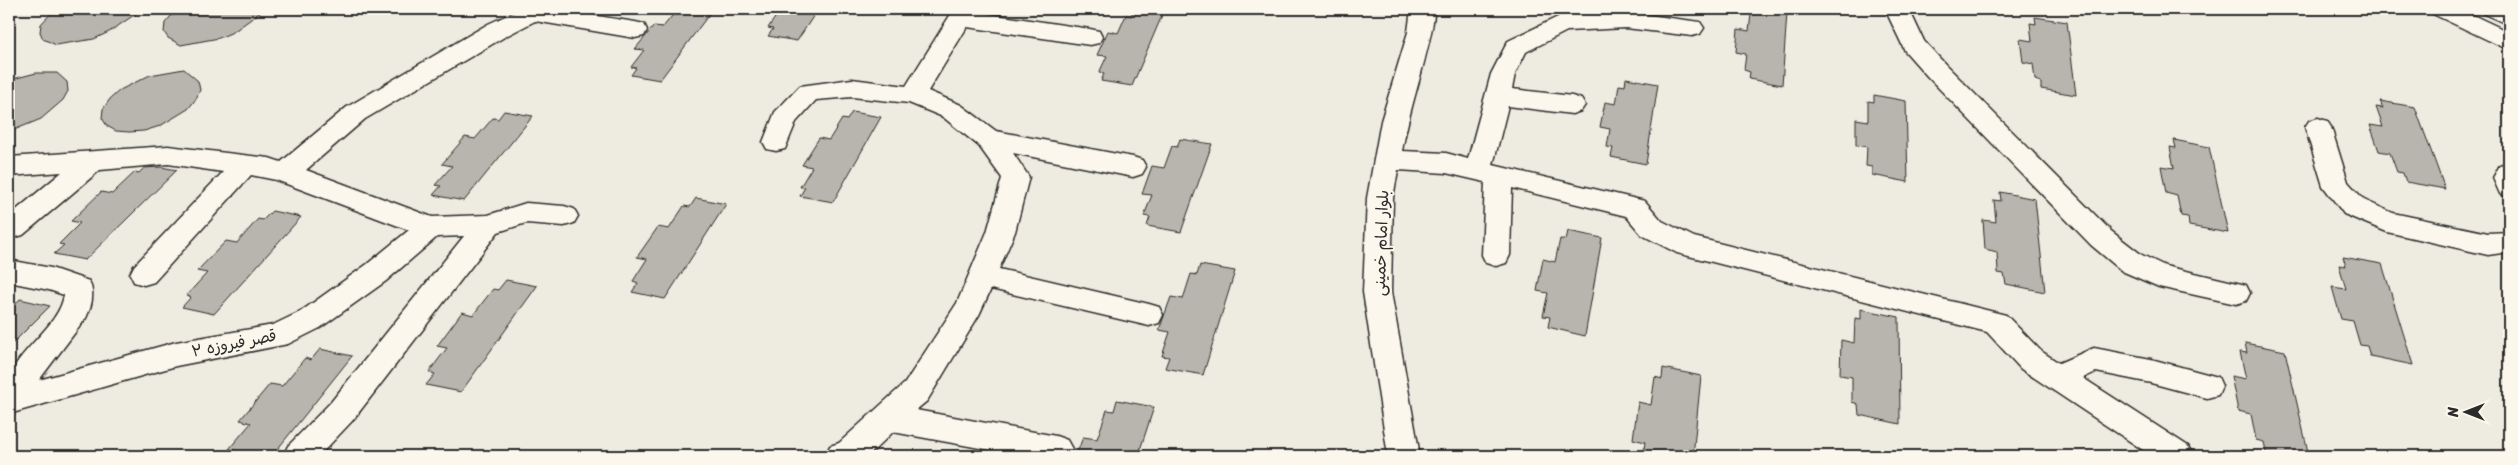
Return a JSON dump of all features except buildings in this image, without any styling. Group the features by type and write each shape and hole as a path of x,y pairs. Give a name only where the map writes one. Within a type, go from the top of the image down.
{"street":[{"path":"1421,20 1444,9"},
{"path":"1897,9 1914,45 1936,70 2101,238 2132,263 2159,276 2236,293"},
{"path":"2441,9 2509,42"},
{"path":"2492,9 2509,17"},
{"path":"285,173 356,113 497,30 536,11 635,30"},
{"path":"913,95 963,13 1090,37"},
{"name":"بلوار امام خمینی","path":"1404,456 1377,292 1380,198 1386,160 1421,20"},
{"path":"1496,255 1488,175 1498,96 1503,74 1517,47 1562,23 1626,20 1692,28"},
{"path":"776,142 784,118 809,92 852,88 913,95 952,111 988,139 1016,177 1001,232 969,307 916,392 850,452 841,456"},
{"path":"1498,96 1572,105"},
{"path":"2318,127 2336,186 2354,206 2387,222 2488,244 2509,242"},
{"path":"988,139 1133,167"},
{"path":"9,166 93,161 132,156 168,156 245,165 285,173 431,227 488,225 526,213 564,216"},
{"path":"1386,160 1446,163 1488,175 1635,208 1652,228 1687,246 1996,323 2031,360 2177,456"},
{"path":"12,228 93,161"},
{"path":"144,274 245,165"},
{"path":"2509,172 2506,178 2509,187"},
{"path":"299,456 342,411 488,225"},
{"name":"قصر فیروزه ۲","path":"9,401 176,354 278,336 310,320 376,273 431,227"},
{"path":"9,271 51,279 79,289 76,310 36,359 9,401"},
{"path":"982,276 1149,315"},
{"path":"2058,377 2094,360 2151,371 2207,386"},
{"path":"887,418 1056,449"}]}
